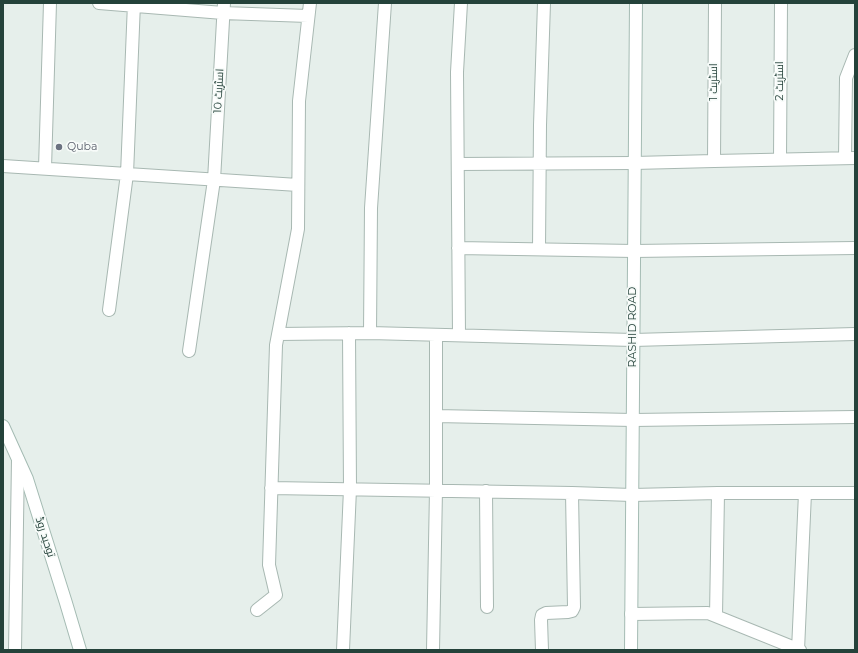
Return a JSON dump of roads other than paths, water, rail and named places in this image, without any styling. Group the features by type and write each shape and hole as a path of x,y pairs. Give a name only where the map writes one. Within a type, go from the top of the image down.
{"street":[{"path":"45,168 50,3"},
{"path":"99,3 224,8 308,16"},
{"path":"257,610 276,595 269,565 276,345 298,229 299,101 310,3"},
{"path":"370,333 371,208 385,3"},
{"path":"459,335 457,72 461,3"},
{"path":"540,249 540,111 544,3"},
{"name":"RASHID ROAD","path":"631,650 636,3"},
{"name":"اسٹریٹ 1","path":"714,161 715,3"},
{"name":"اسٹریٹ 2","path":"780,159 781,3"},
{"path":"109,310 127,174 134,4"},
{"name":"اسٹریٹ 10","path":"189,351 214,180 224,8"},
{"path":"458,164 634,163 850,158 846,78 855,56"},
{"path":"3,166 298,185"},
{"path":"458,248 634,251 855,248"},
{"path":"343,650 350,489 348,333"},
{"path":"278,334 370,333 633,340 855,334"},
{"path":"433,650 436,490 436,335"},
{"path":"436,416 632,420 855,417"},
{"name":"توحید روڈ","path":"3,426 27,479 80,650"},
{"path":"15,650 18,460"},
{"path":"271,488 632,495 855,493"},
{"path":"486,491 487,607"},
{"path":"542,650 542,615 546,613 572,611 574,607 572,493"},
{"path":"631,614 708,613 799,650 805,493"},
{"path":"716,616 718,494"}],"place":[{"name":"Quba","path":"59,147"}]}
